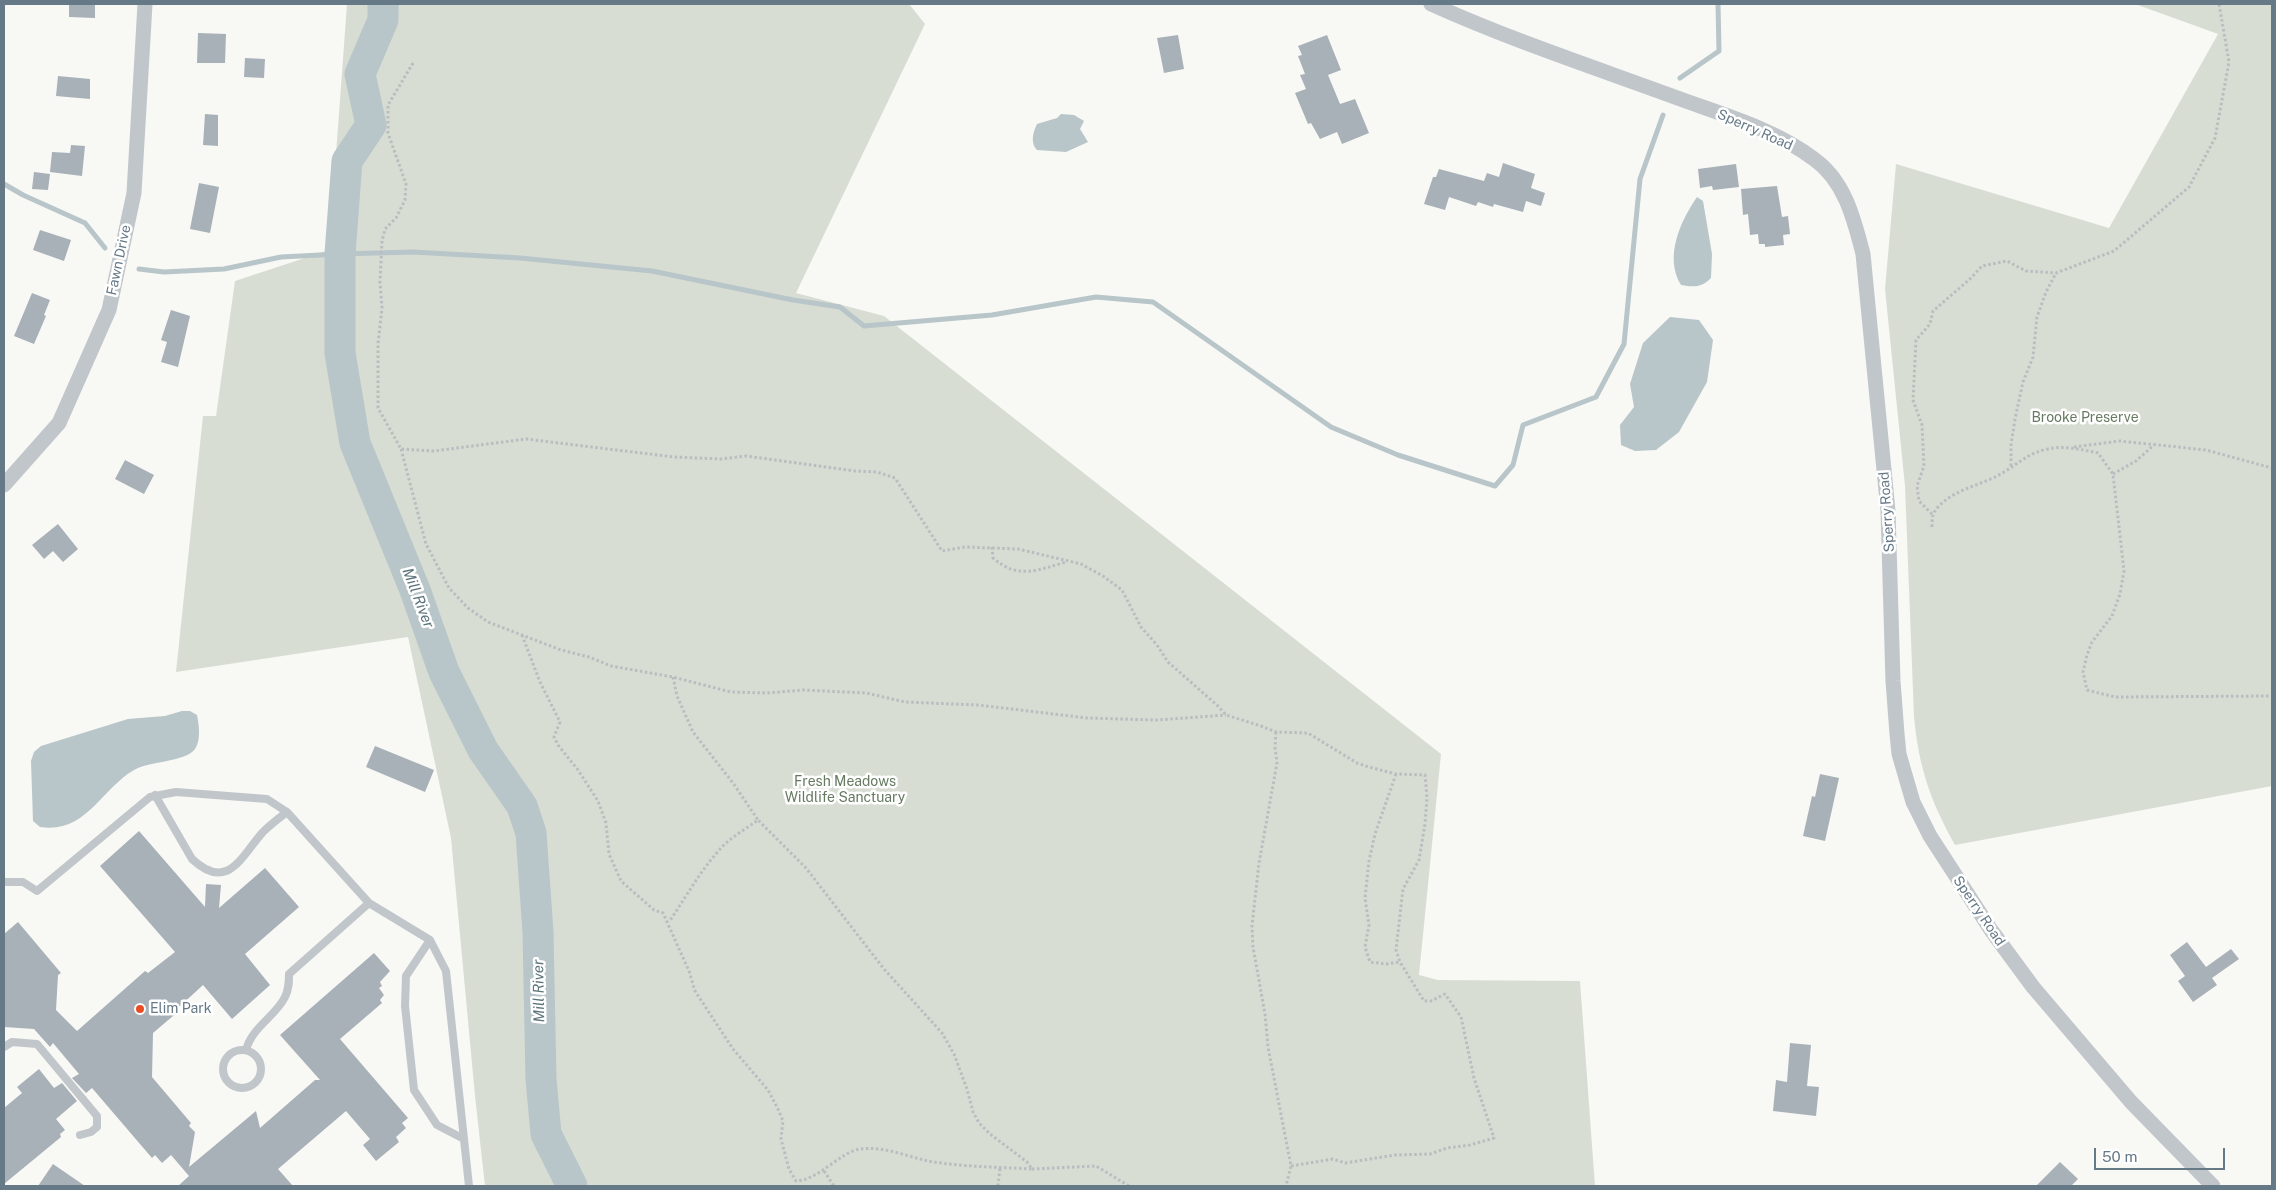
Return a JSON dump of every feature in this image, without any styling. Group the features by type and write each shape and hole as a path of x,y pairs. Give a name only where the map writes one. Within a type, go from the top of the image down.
{"street":[{"name":"Fawn Drive","path":"4,485 59,423 109,310 134,193 145,4"},
{"name":"Sperry Road","path":"1431,4 1518,40 1731,118 1778,138 1815,159 1831,175 1842,191 1854,216 1864,264 1888,511 1893,619 1893,681 1897,734 1899,754 1913,802 1930,836 1991,930 2033,988 2131,1102 2214,1186"}],"lane":[{"path":"4,882 23,882 37,890 150,797 155,795 176,792 267,799 287,812 369,903 430,940 446,971 469,1186"},
{"path":"155,795 192,859 201,867 213,871 222,872 231,869 241,862 263,832 287,812"},
{"path":"246,1050 248,1039 284,999 288,989 290,974 369,903"},
{"path":"430,940 406,976 406,1006 414,1090 437,1125 464,1138"},
{"path":"4,1046 12,1042 37,1044 97,1116 97,1127 91,1132 80,1135"},
{"path":"236,1050 246,1050 255,1054 259,1059 261,1071 256,1083 238,1088 227,1081 222,1069 223,1063 236,1050"}],"path":[{"path":"1932,514 1919,501 1917,486 1924,466 1922,425 1913,400 1916,340 1930,324 1933,311 1982,266 2007,261 2026,271 2056,273 2114,251 2189,187 2215,138 2229,62 2219,4"},
{"path":"413,63 388,105 388,133 406,184 405,200 396,218 385,229 382,241 380,282 382,308 378,344 378,408 401,449 426,544 450,588 468,608 488,622 611,666 732,692 767,694 803,690 856,692 906,702 978,705 1087,718 1157,720 1226,715 1276,732 1308,733 1357,763 1396,774 1425,775 1427,798 1419,860 1403,888 1396,950 1400,962 1424,1002 1431,1001 1445,994 1461,1017 1474,1078 1494,1138 1470,1145 1447,1148 1430,1154 1395,1155 1345,1163 1334,1159 1291,1166"},
{"path":"2012,466 2011,445 2015,419 2023,382 2033,357 2037,317 2046,292 2056,273"},
{"path":"401,449 434,451 526,438 674,458 720,460 746,456 855,471 878,472 895,478 942,551 952,551 965,547 992,546 1018,548 1067,562 1081,564 1103,576 1122,590 1141,627 1168,662 1226,715"},
{"path":"1932,527 1932,514 1940,505 1964,490 2004,472 2021,459 2048,449 2071,448 2120,441 2206,450 2272,468"},
{"path":"2113,474 2136,461 2154,445"},
{"path":"2071,448 2098,453 2113,474 2124,571 2120,594 2112,616 2092,642 2087,655 2083,672 2087,690 2115,697 2272,696"},
{"path":"992,546 993,558 1004,568 1023,573 1067,562"},
{"path":"522,635 540,682 560,722 554,737 598,802 606,823 609,854 621,881 654,910 663,913 669,922 695,991 733,1049 768,1090 783,1121 781,1139 796,1181 804,1181 858,1149 881,1149 928,1161 1000,1168 1032,1169 1080,1166 1100,1168 1129,1186"},
{"path":"673,678 677,696 693,732 733,783 758,820 806,868 884,969 942,1033 954,1054 968,1089 973,1112 980,1123 990,1134 1027,1162 1032,1169"},
{"path":"1276,732 1277,763 1252,926 1253,947 1268,1047 1291,1166 1286,1186"},
{"path":"1396,774 1375,834 1368,862 1365,898 1369,926 1365,947 1370,962 1386,964 1400,962"},
{"path":"669,922 688,890 722,847 758,820"},
{"path":"998,1186 1000,1168"},
{"path":"824,1170 834,1186"}],"green space":[{"name":"Fresh Meadows Wildlife Sanctuary","path":"347,4 909,4 925,24 796,293 884,316 1441,754 1419,975 1438,980 1580,981 1595,1186 485,1186 451,838 408,637 176,672 203,416 216,416 235,281 329,250"},
{"name":"Brooke Preserve","path":"2135,4 2272,4 2272,786 1955,845 1932,798 1927,783 1919,752 1914,717 1905,486 1885,289 1896,164 2109,228 2218,34"}],"shaded area":[{"path":"1061,114 1074,115 1084,121 1080,129 1088,142 1066,152 1037,150 1033,144 1033,134 1037,124 1057,118"},
{"path":"1697,197 1703,201 1712,254 1711,278 1697,286 1681,285 1674,263 1676,240 1685,217"},
{"path":"1670,317 1699,320 1713,340 1707,382 1679,432 1656,450 1635,451 1621,445 1620,425 1634,407 1630,384 1643,343"},
{"path":"182,711 190,711 197,715 199,737 195,749 190,753 176,759 134,770 122,778 92,808 69,824 56,827 40,827 33,821 31,761 34,752 41,746 128,719 165,716"}],"building":[{"path":"69,4 95,4 95,18 69,17"},
{"path":"198,33 226,34 225,63 197,63"},
{"path":"1178,35 1184,69 1164,73 1157,38"},
{"path":"1327,35 1341,70 1328,75 1340,104 1355,99 1369,133 1342,144 1337,132 1320,139 1311,123 1308,124 1295,93 1306,89 1300,75 1305,74 1298,56 1302,55 1298,46"},
{"path":"245,58 265,59 264,78 244,77"},
{"path":"58,76 90,79 90,99 56,96"},
{"path":"205,114 218,115 218,146 203,145"},
{"path":"71,145 85,146 82,176 50,172 52,152 70,153"},
{"path":"1503,163 1535,174 1531,188 1545,193 1541,206 1526,201 1523,212 1494,204 1493,207 1478,202 1476,206 1449,197 1445,210 1424,204 1433,177 1436,177 1439,169 1484,181 1487,173 1499,177"},
{"path":"1736,164 1739,187 1713,190 1712,186 1700,188 1698,169"},
{"path":"34,172 50,174 48,190 32,189"},
{"path":"199,183 219,187 210,233 190,229"},
{"path":"1777,186 1782,217 1788,216 1790,234 1783,235 1784,245 1765,247 1765,244 1759,244 1758,234 1750,235 1748,214 1743,215 1741,189"},
{"path":"40,230 71,240 64,261 33,250"},
{"path":"32,293 50,300 44,315 46,316 34,344 14,336"},
{"path":"171,310 190,316 178,367 161,362 167,342 161,340"},
{"path":"125,460 154,475 144,494 115,479"},
{"path":"58,524 78,549 63,562 53,551 44,559 32,545"},
{"path":"375,746 434,770 425,792 366,767"},
{"path":"1820,774 1839,778 1825,841 1803,836 1812,796 1815,797"},
{"name":"Elim Park","path":"139,831 205,907 206,884 221,885 219,908 265,868 299,907 245,954 270,985 232,1019 203,985 178,1008 180,1010 153,1033 152,1077 191,1123 189,1126 195,1132 189,1167 256,1111 260,1128 315,1080 320,1080 280,1035 374,953 390,971 380,982 382,986 379,988 384,995 380,1000 382,1003 340,1039 408,1118 402,1123 406,1128 396,1137 399,1142 376,1161 363,1145 370,1139 346,1111 278,1169 293,1186 178,1186 189,1176 171,1155 162,1163 155,1155 152,1158 92,1088 86,1093 72,1078 79,1074 53,1043 50,1047 34,1029 4,1027 4,934 18,922 61,973 58,975 56,1010 77,1031 145,971 148,973 175,952 100,866"},
{"path":"2187,942 2206,967 2231,949 2239,959 2212,978 2217,985 2193,1002 2178,981 2185,976 2170,955"},
{"path":"1790,1043 1811,1045 1807,1086 1819,1087 1816,1116 1773,1111 1776,1080 1787,1082"},
{"path":"39,1069 54,1088 62,1083 77,1101 56,1119 65,1130 60,1134 61,1137 4,1184 4,1108 22,1093 17,1087"},
{"path":"2060,1162 2078,1179 2071,1186 2036,1186"},
{"path":"53,1164 85,1186 38,1186"}],"waterway":[{"name":"Mill River","path":"383,4 383,20 360,74 371,125 347,161 340,254 340,353 355,443 415,590 444,672 483,750 522,806 531,833 538,932 541,1079 546,1134 572,1186"},
{"path":"1680,78 1719,51 1718,4"},
{"path":"139,269 164,272 224,269 281,257 340,254 413,252 520,258 652,271 793,300 840,307 864,326 992,315 1096,297 1153,302 1331,427 1398,455 1495,486 1513,465 1523,425 1596,397 1624,344 1640,179 1663,115"},
{"path":"4,184 23,195 85,223 105,248"}],"place":[{"name":"Elim Park","path":"140,1009"}]}
